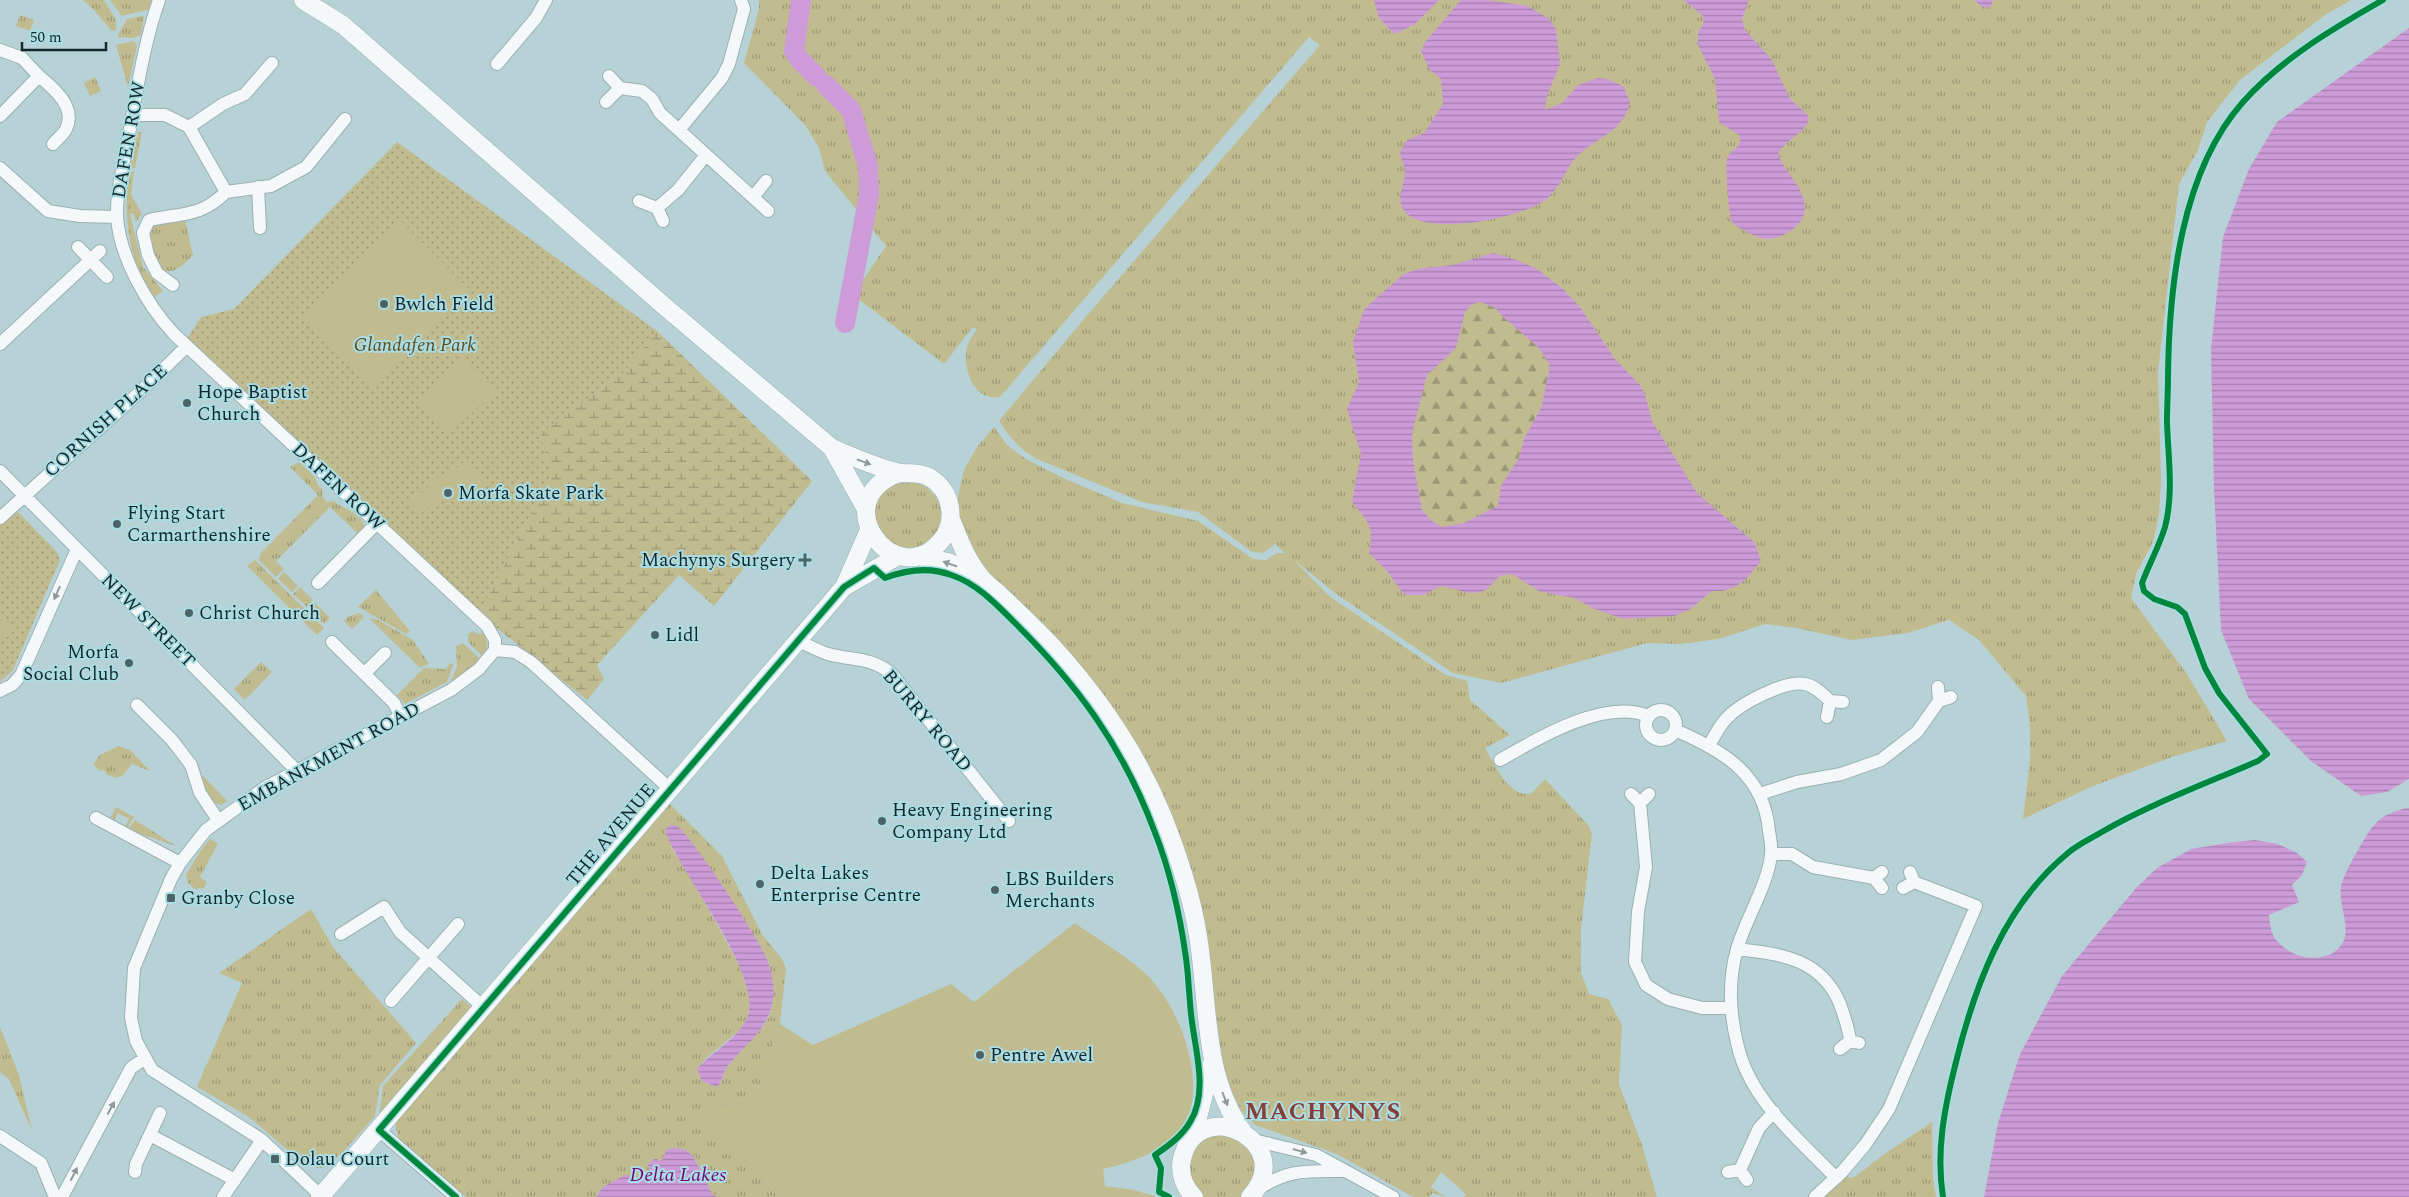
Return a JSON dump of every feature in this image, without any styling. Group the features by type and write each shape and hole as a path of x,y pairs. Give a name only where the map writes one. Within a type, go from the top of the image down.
{"main road":[{"path":"303,0 343,26 663,305 832,448 863,462 898,473 918,473 936,482 946,495 951,519 964,551 980,577 1049,643 1089,689 1138,765 1162,816 1184,875 1198,935 1212,1063 1225,1101 1248,1136 1260,1150 1263,1163 1260,1183 1253,1194"},
{"path":"832,448 866,509 869,530 882,547 898,556 917,556 948,562 980,577"},
{"path":"866,509 874,489 889,476 898,473"},
{"path":"917,556 934,548 941,542 951,519"},
{"name":"THE AVENUE","path":"320,1196 380,1130 482,1007 844,587 869,530"},
{"name":"THE AVENUE","path":"844,587 898,556"},
{"path":"1194,1197 1184,1182 1181,1171 1184,1153 1194,1137 1212,1063"},
{"path":"1194,1137 1201,1132 1219,1126 1231,1127 1248,1136"}],"street":[{"name":"DAFEN ROW","path":"159,0 147,41 132,115 117,217 126,253 143,293 158,316 187,346 487,626 493,633 494,650"},
{"path":"497,64 536,18 546,0"},
{"path":"679,130 722,78 729,64 744,8 741,0"},
{"path":"0,50 22,58 61,96 68,113 67,128 53,144"},
{"path":"189,127 223,104 245,94 272,63"},
{"path":"0,116 39,76"},
{"path":"609,76 620,88 642,91 652,99 660,113 768,211"},
{"path":"606,102 620,88"},
{"path":"132,115 166,115 189,127 226,192"},
{"path":"173,285 157,273 148,255 143,233 149,220 200,212 215,203 226,192 271,186 306,167 345,119"},
{"path":"657,208 678,190 706,155"},
{"path":"0,168 48,211 80,216 117,217"},
{"path":"0,187 10,178"},
{"path":"753,197 766,181"},
{"path":"258,187 260,228"},
{"path":"639,201 657,208 663,222"},
{"path":"78,248 95,256 107,277"},
{"path":"0,344 95,256"},
{"name":"CORNISH PLACE","path":"0,518 141,391 187,346"},
{"name":"NEW STREET","path":"0,471 296,770"},
{"path":"318,583 377,523"},
{"path":"0,691 12,685 20,675 77,549"},
{"name":"BURRY ROAD","path":"798,641 829,654 867,660 880,665 892,674 1009,821"},
{"path":"332,642 394,703 401,717"},
{"path":"494,650 515,652 531,662 670,789"},
{"name":"EMBANKMENT ROAD","path":"320,1196 262,1140 152,1070 144,1059 136,1041 131,1018 134,968 180,863 195,842 218,820 266,787 296,770 401,717 461,684 478,669 494,650"},
{"path":"365,673 385,653"},
{"path":"1709,745 1726,718 1752,698 1782,687 1805,684 1821,692 1830,701 1843,702"},
{"path":"1760,794 1797,782 1841,774 1881,760 1917,732 1945,699 1938,687"},
{"path":"1827,716 1830,701"},
{"path":"137,705 172,740 191,765 200,793 218,820"},
{"path":"1500,760 1557,730 1590,718 1621,711 1637,711 1648,716"},
{"path":"1656,711 1670,713 1675,721 1675,730 1665,739 1652,737 1646,725 1648,716 1656,711"},
{"path":"1675,730 1709,745 1738,766 1760,794 1768,822 1772,854 1737,949 1732,978 1731,1008 1738,1047 1752,1084 1774,1112 1836,1178"},
{"path":"1640,797 1646,867 1638,912 1635,962 1646,985 1668,999 1702,1008 1731,1008"},
{"path":"96,818 180,863"},
{"path":"1772,854 1792,854 1813,867 1879,879"},
{"path":"1815,1197 1836,1178 1865,1146 1889,1109 1976,906 1909,881"},
{"path":"341,934 384,907 400,932 482,1007"},
{"path":"391,1001 458,924"},
{"path":"1737,949 1773,953 1804,963 1825,978 1836,995 1845,1016 1850,1044"},
{"path":"62,1197 132,1068 144,1059"},
{"path":"1738,1174 1759,1128 1774,1112"},
{"path":"135,1172 136,1164 160,1113"},
{"path":"380,1130 456,1197"},
{"path":"150,1135 235,1180"},
{"path":"0,1136 41,1164 56,1197"},
{"path":"1248,1136 1316,1155 1392,1197"},
{"path":"223,1197 262,1140"},
{"path":"1253,1194 1271,1181 1289,1173 1304,1170 1345,1171"}],"green space":[{"path":"83,0 104,0 116,20 116,30 112,31"},
{"path":"110,0 153,0 151,9 122,16"},
{"path":"759,0 2351,0 2325,15 2240,80 2207,122 2198,150 2179,184 2158,372 2161,480 2159,515 2153,542 2136,574 2131,598 2187,674 2227,741 2175,756 2093,786 2023,819 2030,760 2030,725 2026,696 1979,640 1949,620 1908,633 1852,640 1796,628 1765,624 1719,639 1680,644 1647,643 1501,683 1453,673 1339,596 1293,559 1329,596 1446,675 1467,681 1470,700 1510,735 1485,748 1503,778 1515,790 1531,794 1545,779 1588,825 1592,833 1581,929 1581,973 1589,994 1608,999 1622,1025 1619,1084 1642,1145 1657,1197 1464,1197 1466,1194 1441,1172 1431,1187 1446,1197 1433,1193 1429,1197 1413,1197 1337,1154 1255,1125 1244,1114 1225,1083 1207,942 1158,790 1021,604 976,561 957,512 958,496 964,470 977,447 994,427 1008,446 1026,459 1061,477 1122,503 1198,521 1253,559 1266,560 1277,553 1285,553 1275,544 1263,553 1252,552 1198,512 1142,502 1037,459 1016,443 999,421 1078,326 1320,45 1309,37 1000,397 991,397 976,389 966,364 967,346 977,329 973,327 944,364 853,295 886,246 825,171 819,148 805,125 744,63 759,10"},
{"path":"20,15 34,20 30,31 16,26"},
{"path":"144,16 141,35 134,38 117,37 127,19"},
{"path":"133,41 137,45 128,87 116,45"},
{"path":"95,77 101,91 90,96 84,83"},
{"path":"138,132 142,132 135,168 129,168"},
{"name":"Glandafen Park","path":"397,142 657,331 624,372 540,434 551,475 479,614 186,340 201,317 234,309"},
{"path":"129,171 134,172 131,194 142,214 136,222 133,213 130,214 143,267 163,291 153,298 138,268 129,237 127,188"},
{"path":"185,219 193,255 175,270 160,271 156,264 147,228 149,225"},
{"name":"Bwlch Field","path":"399,219 469,289 370,388 300,318"},
{"path":"1480,302 1496,308 1501,315 1540,348 1549,364 1549,372 1541,408 1524,439 1519,458 1501,486 1498,506 1464,523 1442,527 1433,522 1422,510 1413,461 1412,433 1427,375 1436,368 1461,336 1465,312 1472,304"},
{"path":"657,331 812,481 714,606 679,575 597,665 604,679 587,700 479,614 551,475 540,434 624,372"},
{"path":"464,357 496,391 448,435 416,401"},
{"name":"Morfa Skate Park","path":"465,461 486,485 464,502 438,500 418,516 408,505 428,487 431,480 454,470"},
{"path":"299,462 315,477 317,484 323,490 322,496 327,502 333,501 356,515 360,518 365,528 359,535 330,507 276,561 284,569 276,577 258,559 261,556 260,554 318,495 290,467"},
{"path":"908,482 921,485 931,492 938,502 941,515 938,528 931,538 921,545 908,548 895,545 885,538 878,528 875,515 878,502 885,492 895,485"},
{"path":"16,510 57,552 60,560 13,670 0,682 0,525"},
{"path":"255,560 324,628 317,635 247,566"},
{"path":"284,572 298,586 292,592 278,578"},
{"path":"300,587 313,600 307,607 293,594"},
{"path":"376,590 410,631 406,634 358,607"},
{"path":"314,602 330,618 324,624 309,609"},
{"path":"0,611 16,629 0,644"},
{"path":"360,613 364,617 352,629 344,621 349,616"},
{"path":"369,618 378,620 413,640 429,664 420,668"},
{"path":"473,631 477,634 483,633 486,639 487,648 482,656 468,642 468,634"},
{"path":"463,643 480,659 464,675 451,681 457,667 456,646"},
{"path":"261,662 272,672 245,700 234,689"},
{"path":"454,663 447,682 405,704 397,695 424,668 445,669"},
{"path":"118,746 130,750 150,771 132,764 123,775 116,778 106,774 104,770 99,771 93,764 100,755"},
{"path":"201,776 227,801 221,805 208,798"},
{"path":"668,802 722,856 762,934 782,959 786,968 780,1024 758,1092 700,1115 744,1150 778,1197 717,1197 711,1193 695,1159 688,1151 671,1148 662,1160 640,1179 603,1187 596,1197 466,1197 400,1141 396,1129 396,1120","holes":["669,845 768,960 773,996 767,1020 728,1066 717,1087 702,1081 697,1069 706,1058 740,1030 748,1017 750,997 740,966 688,872"]},
{"path":"116,807 134,817 128,827 125,827 129,819 118,813 114,820 111,817"},
{"path":"135,820 176,846 132,831 130,827"},
{"path":"210,839 218,844 200,877 207,882 204,888 195,889 188,883 186,875"},
{"path":"311,909 333,947 416,1043 380,1085 375,1116 343,1152 325,1167 319,1168 305,1165 249,1117 197,1087 242,983 219,973"},
{"name":"Pentre Awel","path":"1075,923 1124,956 1149,977 1168,1002 1178,1021 1188,1050 1193,1076 1192,1098 1188,1116 1178,1131 1165,1144 1148,1154 1103,1169 1105,1186 1134,1190 1157,1197 778,1197 744,1150 700,1115 758,1092 780,1024 813,1045 951,984 974,1002"},
{"path":"462,999 472,1008 379,1117 383,1086"},
{"path":"0,1027 19,1075 32,1131 9,1079 0,1072"},
{"path":"1932,1122 1933,1178 1936,1197 1820,1197 1844,1175 1851,1178 1856,1176"},
{"path":"1215,1133 1244,1139 1258,1167 1242,1197 1203,1197 1191,1179 1188,1163 1192,1149 1197,1143"}],"water":[{"path":"1374,0 1439,0 1414,25 1394,34 1379,18"},
{"path":"1461,0 1487,0 1528,6 1549,19 1556,29 1560,64 1547,96 1545,110 1562,103 1578,85 1598,78 1607,79 1623,86 1630,102 1627,113 1621,121 1606,135 1580,153 1553,193 1544,201 1514,214 1493,219 1471,223 1429,223 1413,218 1403,209 1400,200 1405,171 1400,153 1406,141 1424,133 1443,104 1441,79 1429,69 1421,51 1426,41"},
{"path":"1684,0 1749,0 1742,19 1745,30 1772,60 1790,99 1807,114 1809,120 1803,130 1785,144 1778,154 1802,194 1805,208 1804,215 1800,221 1782,236 1767,239 1760,238 1738,227 1731,220 1726,170 1727,159 1740,143 1739,135 1719,122 1715,79 1698,45 1698,32 1704,23 1703,16"},
{"path":"1974,0 1992,0 1993,2 1989,8 1981,6"},
{"path":"2409,28 2409,779 2387,792 2361,796 2311,761 2249,699 2221,630 2214,489 2211,349 2223,237 2249,169 2277,122"},
{"path":"1493,253 1514,259 1537,269 1562,288 1580,307 1615,359 1640,385 1645,394 1652,421 1697,493 1755,543 1761,561 1746,579 1735,587 1723,591 1712,591 1689,610 1674,616 1623,619 1595,609 1574,598 1539,591 1512,574 1500,576 1487,589 1481,592 1470,593 1441,586 1423,595 1408,595 1402,592 1387,571 1369,553 1371,537 1369,526 1352,502 1361,454 1347,409 1359,382 1353,342 1364,310 1404,274 1417,269 1453,265","holes":["1480,302 1496,308 1501,315 1539,348 1549,364 1541,408 1524,439 1519,458 1501,486 1498,506 1464,523 1442,527 1433,522 1422,510 1413,461 1412,433 1427,375 1456,348 1465,312 1472,304"]},
{"path":"2409,808 2409,1197 1984,1197 1998,1123 2020,1054 2062,976 2137,887 2157,868 2191,849 2255,840 2278,844 2297,853 2307,862 2302,875 2292,885 2299,902 2269,915 2271,930 2276,940 2285,948 2300,955 2316,958 2331,954 2343,943 2346,928 2341,895 2342,881 2361,845 2371,829 2382,818 2396,811"},
{"path":"670,825 676,826 685,834 726,891 763,951 773,980 773,999 767,1019 755,1036 727,1067 717,1087 702,1081 697,1069 743,1026 747,1018 749,1000 744,977 733,951 673,849 665,830"},
{"name":"Delta Lakes","path":"671,1148 684,1149 690,1153 701,1170 711,1193 717,1197 596,1197 603,1187 625,1175 629,1175 630,1180 640,1179 649,1170 648,1164 656,1158 659,1161 662,1160 666,1151"}],"waterway":[{"path":"801,0 794,51 817,77"},
{"path":"826,85 851,110 868,166 869,195 845,323"}],"cycle path":[{"path":"1943,1197 1940,1164 1942,1131 1963,1037 1982,978 1994,950 2026,898 2045,874 2079,845 2138,813 2258,761 2267,754 2219,693 2205,668 2185,614 2177,607 2154,599 2144,591 2142,583 2163,534 2168,514 2170,474 2167,422 2169,342 2176,268 2192,196 2205,162 2222,130 2243,102 2258,86 2291,58 2327,33 2383,0"},
{"path":"456,1197 379,1130 844,587 874,568 885,578 918,570 943,573 969,583 993,601 1037,645 1078,693 1113,744 1142,800 1170,877 1181,925 1200,1086 1195,1111 1187,1127 1170,1144 1155,1155 1161,1168 1159,1192 1169,1197"}],"place":[{"name":"Bwlch Field","path":"384,304"},
{"name":"Hope Baptist Church","path":"187,403"},
{"name":"Morfa Skate Park","path":"448,493"},
{"name":"Flying Start Carmarthenshire","path":"117,524"},
{"name":"Machynys Surgery","path":"805,560"},
{"name":"Christ Church","path":"189,613"},
{"name":"Lidl","path":"655,635"},
{"name":"Morfa Social Club","path":"129,663"},
{"name":"Heavy Engineering Company Ltd","path":"882,821"},
{"name":"Delta Lakes Enterprise Centre","path":"760,884"},
{"name":"LBS Builders Merchants","path":"995,890"},
{"name":"Granby Close","path":"171,898"},
{"name":"Pentre Awel","path":"980,1055"},
{"name":"Dolau Court","path":"275,1159"}],"district":[{"name":"MACHYNYS","path":"1323,1112"}]}
